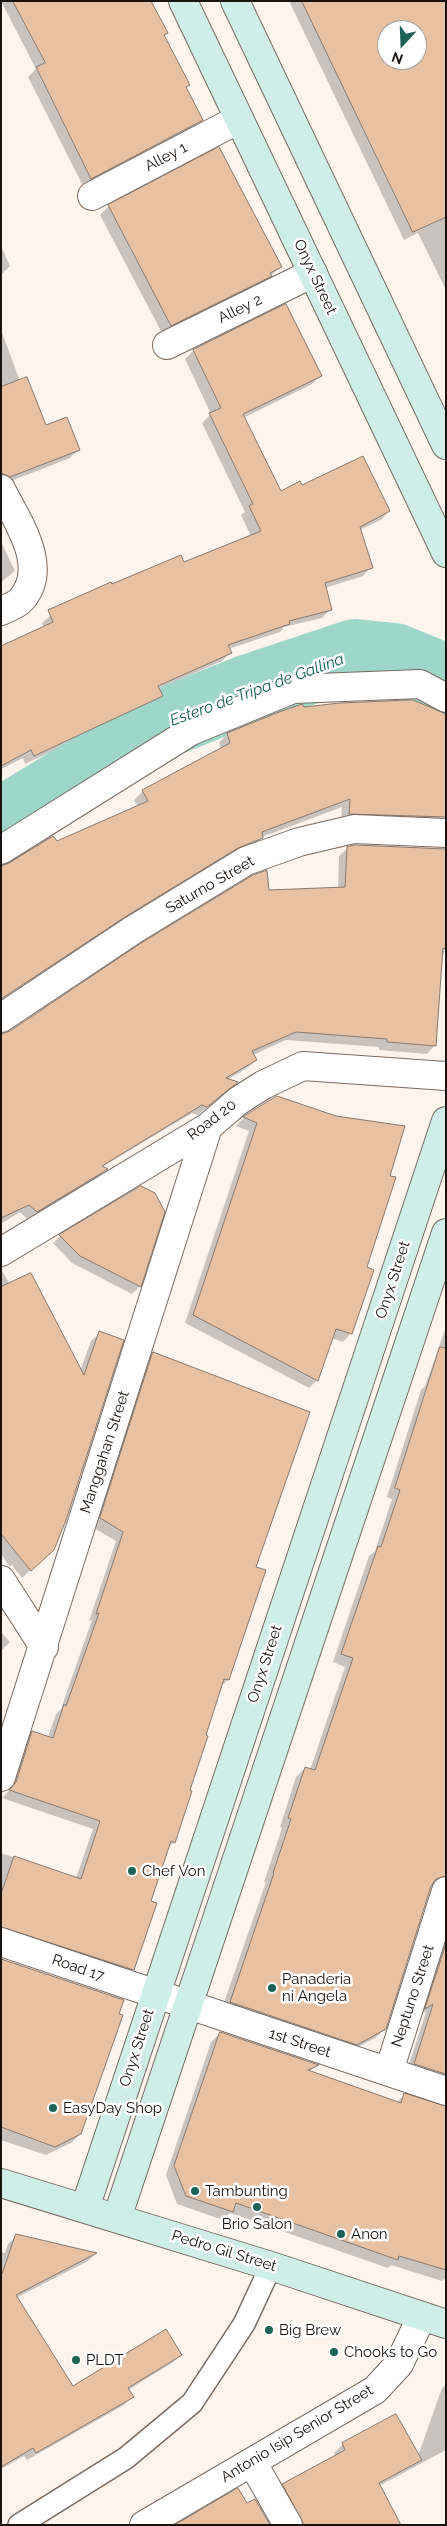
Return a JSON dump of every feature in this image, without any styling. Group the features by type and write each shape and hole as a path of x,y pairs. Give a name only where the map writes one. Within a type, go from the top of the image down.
{"main road":[{"name":"Onyx Street","path":"183,1 446,553"},
{"path":"235,1 446,445"},
{"name":"Onyx Street","path":"85,2208 446,1120"},
{"path":"117,2218 446,1233"},
{"name":"Pedro Gil Street","path":"1,2183 271,2266 434,2320"}],"street":[{"name":"Alley 1","path":"92,196 239,119"},
{"name":"Alley 2","path":"167,345 313,273"},
{"path":"1,489 32,555 32,580 21,600 1,611"},
{"path":"1,850 191,731 293,689 420,684 446,698"},
{"name":"Saturno Street","path":"1,1018 133,930 246,861 299,842 354,829 446,833"},
{"name":"Road 20","path":"1,1252 208,1127 238,1101 263,1085 303,1066 446,1076"},
{"name":"Manggahan Street","path":"1,1777 44,1647 208,1127"},
{"path":"1,1580 44,1647"},
{"name":"Neptuno Street","path":"389,2071 446,1891"},
{"name":"Road 17","path":"1,1942 155,1995"},
{"name":"1st Street","path":"155,1995 446,2090"},
{"name":"Antonio Isip Senior Street","path":"144,2525 375,2390 399,2364 434,2320"},
{"path":"252,2462 288,2525"}],"lane":[{"path":"20,2525 126,2458 192,2403 244,2324 271,2266"}],"building":[{"path":"13,1 151,1 168,33 164,35 190,85 186,87 203,120 91,179 36,67 45,63"},
{"path":"302,1 446,1 446,217 413,232"},
{"path":"219,147 282,267 270,273 272,276 171,326 108,205"},
{"path":"286,304 322,376 243,414 281,491 300,481 302,485 363,456 390,511 360,527 373,568 325,583 332,610 289,621 290,624 228,645 232,653 158,686 163,696 34,756 31,750 1,766 1,646 53,622 48,610 111,582 112,584 181,555 184,562 261,531 249,506 253,504 209,413 221,408 193,350"},
{"path":"27,377 46,425 67,417 80,450 10,477 1,473 1,387"},
{"path":"413,700 446,714 446,817 349,814 350,799 262,832 263,838 238,848 125,917 1,999 1,866 53,836 57,841 148,801 142,790 230,743 227,733 279,712 302,704 304,707 340,703"},
{"path":"355,845 446,849 446,949 443,948 436,1046 387,1042 387,1039 296,1032 252,1051 257,1060 226,1078 238,1082 207,1107 202,1105 102,1166 108,1169 37,1212 29,1205 1,1218 1,1034 10,1031 141,943 253,875 267,870 269,890 345,887 347,847"},
{"path":"277,1096 336,1116 405,1126 390,1176 396,1177 367,1267 374,1270 352,1334 336,1329 318,1381 193,1315 257,1123 243,1117"},
{"path":"141,1186 155,1193 165,1212 141,1287 80,1256 59,1235"},
{"path":"31,1273 84,1375 99,1331 124,1340 66,1520 54,1550 31,1571 1,1534 1,1287"},
{"path":"440,1347 446,1348 446,1876 436,1879 431,1886 386,2029 357,2045 230,2002 274,1873 291,1819 288,1818 305,1767 315,1770 353,1658 341,1654 378,1546 381,1547 400,1490 395,1488"},
{"path":"153,1352 310,1412 256,1567 266,1570 229,1680 224,1679 175,1843 171,1841 151,1901 157,1903 134,1970 1,1927 1,1894 14,1856 81,1879 100,1821 9,1790 16,1782 32,1731 53,1738 99,1613 96,1614 123,1532 100,1518"},
{"path":"446,1944 446,2074 414,2064 433,2004 425,2009"},
{"path":"1,1959 124,2000 119,2014 123,2015 81,2134 55,2147 1,2127"},
{"path":"220,2032 319,2065 308,2070 401,2103 404,2093 446,2106 446,2270 399,2256 398,2260 236,2203 233,2212 186,2196 174,2166"},
{"path":"16,2234 97,2253 16,2295 73,2386 166,2329 182,2355 128,2388 134,2397 36,2453 33,2448 1,2467 1,2271 2,2273"},
{"path":"396,2414 422,2460 379,2483 401,2525 304,2525 282,2484 345,2450 342,2443"},
{"path":"238,2488 247,2503 255,2499 270,2525 175,2525"}],"waterway":[{"name":"Estero de Tripa de Gallina","path":"1,823 165,723 247,690 355,654 394,658 446,679"}],"place":[{"name":"Chef Von","path":"132,1871"},
{"name":"Panaderia ni Angela","path":"272,1988"},
{"name":"EasyDay Shop","path":"53,2108"},
{"name":"Tambunting","path":"195,2191"},
{"name":"Brio Salon","path":"257,2207"},
{"name":"Anon","path":"341,2234"},
{"name":"Big Brew","path":"269,2330"},
{"name":"Chooks to Go","path":"334,2352"},
{"name":"PLDT","path":"76,2360"}]}
